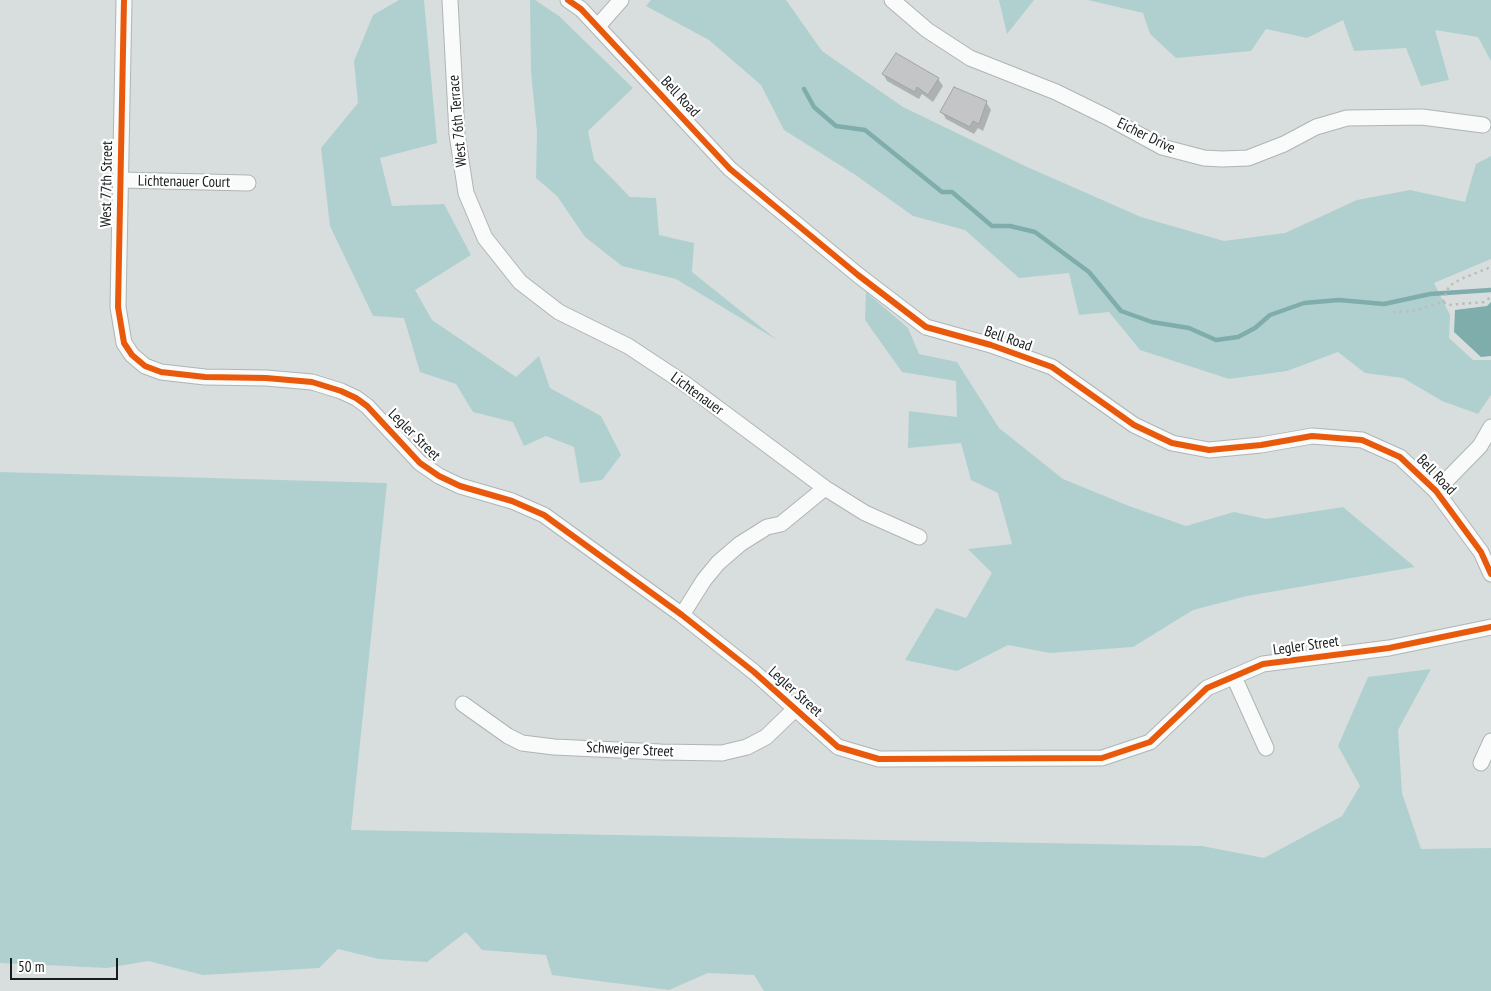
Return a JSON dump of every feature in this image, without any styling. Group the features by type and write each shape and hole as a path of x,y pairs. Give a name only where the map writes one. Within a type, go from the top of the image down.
{"street":[{"name":"West 77th Street","path":"124,0 118,307 124,343 140,361"},
{"name":"West 76th Terrace","path":"450,0 457,134 466,193 485,238"},
{"name":"Bell Road","path":"568,0 581,9 598,26 730,170 858,275 926,327 991,344 1052,368 1134,425 1172,443 1209,450 1261,445 1312,436 1362,440 1400,457 1436,491 1468,532 1481,552 1491,574"},
{"path":"598,26 621,0"},
{"name":"Eicher Drive","path":"892,0 927,30 970,58 1056,92 1162,147 1204,158 1248,158 1284,144 1316,127 1347,118 1422,117 1483,125"},
{"name":"Lichtenauer Court","path":"120,180 248,183"},
{"name":"Lichtenauer","path":"485,238 520,282 560,312 628,346 684,383 825,488 864,513 919,537"},
{"name":"Legler Street","path":"140,361 145,366 161,372 205,377 266,378 312,382 341,391 367,406 420,463 439,476 460,486 512,501 544,515 682,615 754,672 838,747 879,759 1102,758 1150,742 1207,688 1263,664 1389,648 1491,627"},
{"path":"1436,491 1480,446 1491,427"},
{"path":"682,615 704,580 718,563 740,544 766,527 781,524 825,488"},
{"path":"1234,676 1266,748"},
{"name":"Schweiger Street","path":"463,704 508,736 522,743 554,747 722,753 747,747 766,737 795,709"},
{"path":"1481,763 1491,741"}],"path":[{"path":"1443,302 1449,286 1491,267"},
{"path":"1393,312 1413,310 1443,302 1448,305 1484,302 1491,297"}],"shaded area":[{"path":"399,0 424,0 437,143 380,158 392,206 444,204 471,255 415,290 432,320 516,377 539,356 550,388 601,416 621,455 602,480 580,483 574,447 546,436 524,446 513,422 473,412 456,384 420,372 404,318 373,316 330,226 321,148 358,103 354,61 373,15"},
{"path":"530,0 535,0 559,16 633,88 588,131 594,160 630,197 656,198 659,235 694,243 692,272 777,340 676,279 622,266 585,237 557,196 536,178 537,132 531,72"},
{"path":"651,0 786,0 822,51 903,107 1025,166 1141,217 1224,241 1285,233 1357,200 1410,190 1465,202 1476,164 1491,156 1491,259 1434,283 1450,315 1449,338 1473,360 1491,360 1491,395 1478,414 1442,401 1403,378 1365,373 1338,352 1287,371 1229,379 1140,350 1109,312 1079,315 1069,273 1019,278 965,230 913,216 854,174 784,130 761,85 709,40 646,6"},
{"path":"999,0 1034,0 1007,34"},
{"path":"1088,0 1491,0 1491,61 1478,37 1435,30 1449,80 1421,86 1406,48 1354,51 1343,20 1307,38 1266,29 1251,51 1176,58 1150,34 1143,13"},
{"path":"866,292 908,328 919,354 957,362 999,428 1063,479 1129,506 1186,526 1234,512 1266,519 1343,507 1415,567 1247,596 1193,610 1133,647 1050,653 1008,645 957,671 905,660 936,608 966,618 992,573 968,549 1012,544 998,493 971,480 961,443 908,448 909,411 957,417 956,381 902,372 865,320"},
{"path":"1491,302 1491,356 1481,357 1454,332 1455,310 1487,306"},
{"path":"0,472 387,483 351,830 1202,846 1264,858 1342,816 1360,786 1338,746 1368,677 1431,669 1398,730 1402,793 1421,849 1491,848 1491,991 764,991 754,975 708,973 669,990 552,975 546,955 482,950 466,932 427,962 379,959 338,949 319,968 203,975 148,961 107,968 0,963"}],"building":[{"path":"896,53 939,78 928,95 917,87 915,92 882,74"},
{"path":"954,87 987,101 979,124 973,121 970,127 940,112"}],"waterway":[{"path":"804,89 814,107 836,126 865,130 942,192 952,192 992,226 1010,226 1035,232 1089,272 1121,311 1152,322 1189,328 1216,340 1238,337 1255,328 1270,315 1304,303 1339,300 1384,304 1430,294 1491,290"}],"cycle path":[{"path":"124,0 118,307 124,343 132,355 145,366 161,372 205,377 266,378 312,382 356,398 367,406 420,463 439,476 460,486 512,501 544,515 682,615 754,672 838,747 879,759 1102,758 1150,742 1207,688 1263,664 1389,648 1491,627"},
{"path":"568,0 581,9 730,169 858,275 926,327 991,345 1052,367 1134,425 1172,443 1209,450 1261,445 1312,436 1362,440 1400,457 1436,491 1481,552 1491,574"}]}
